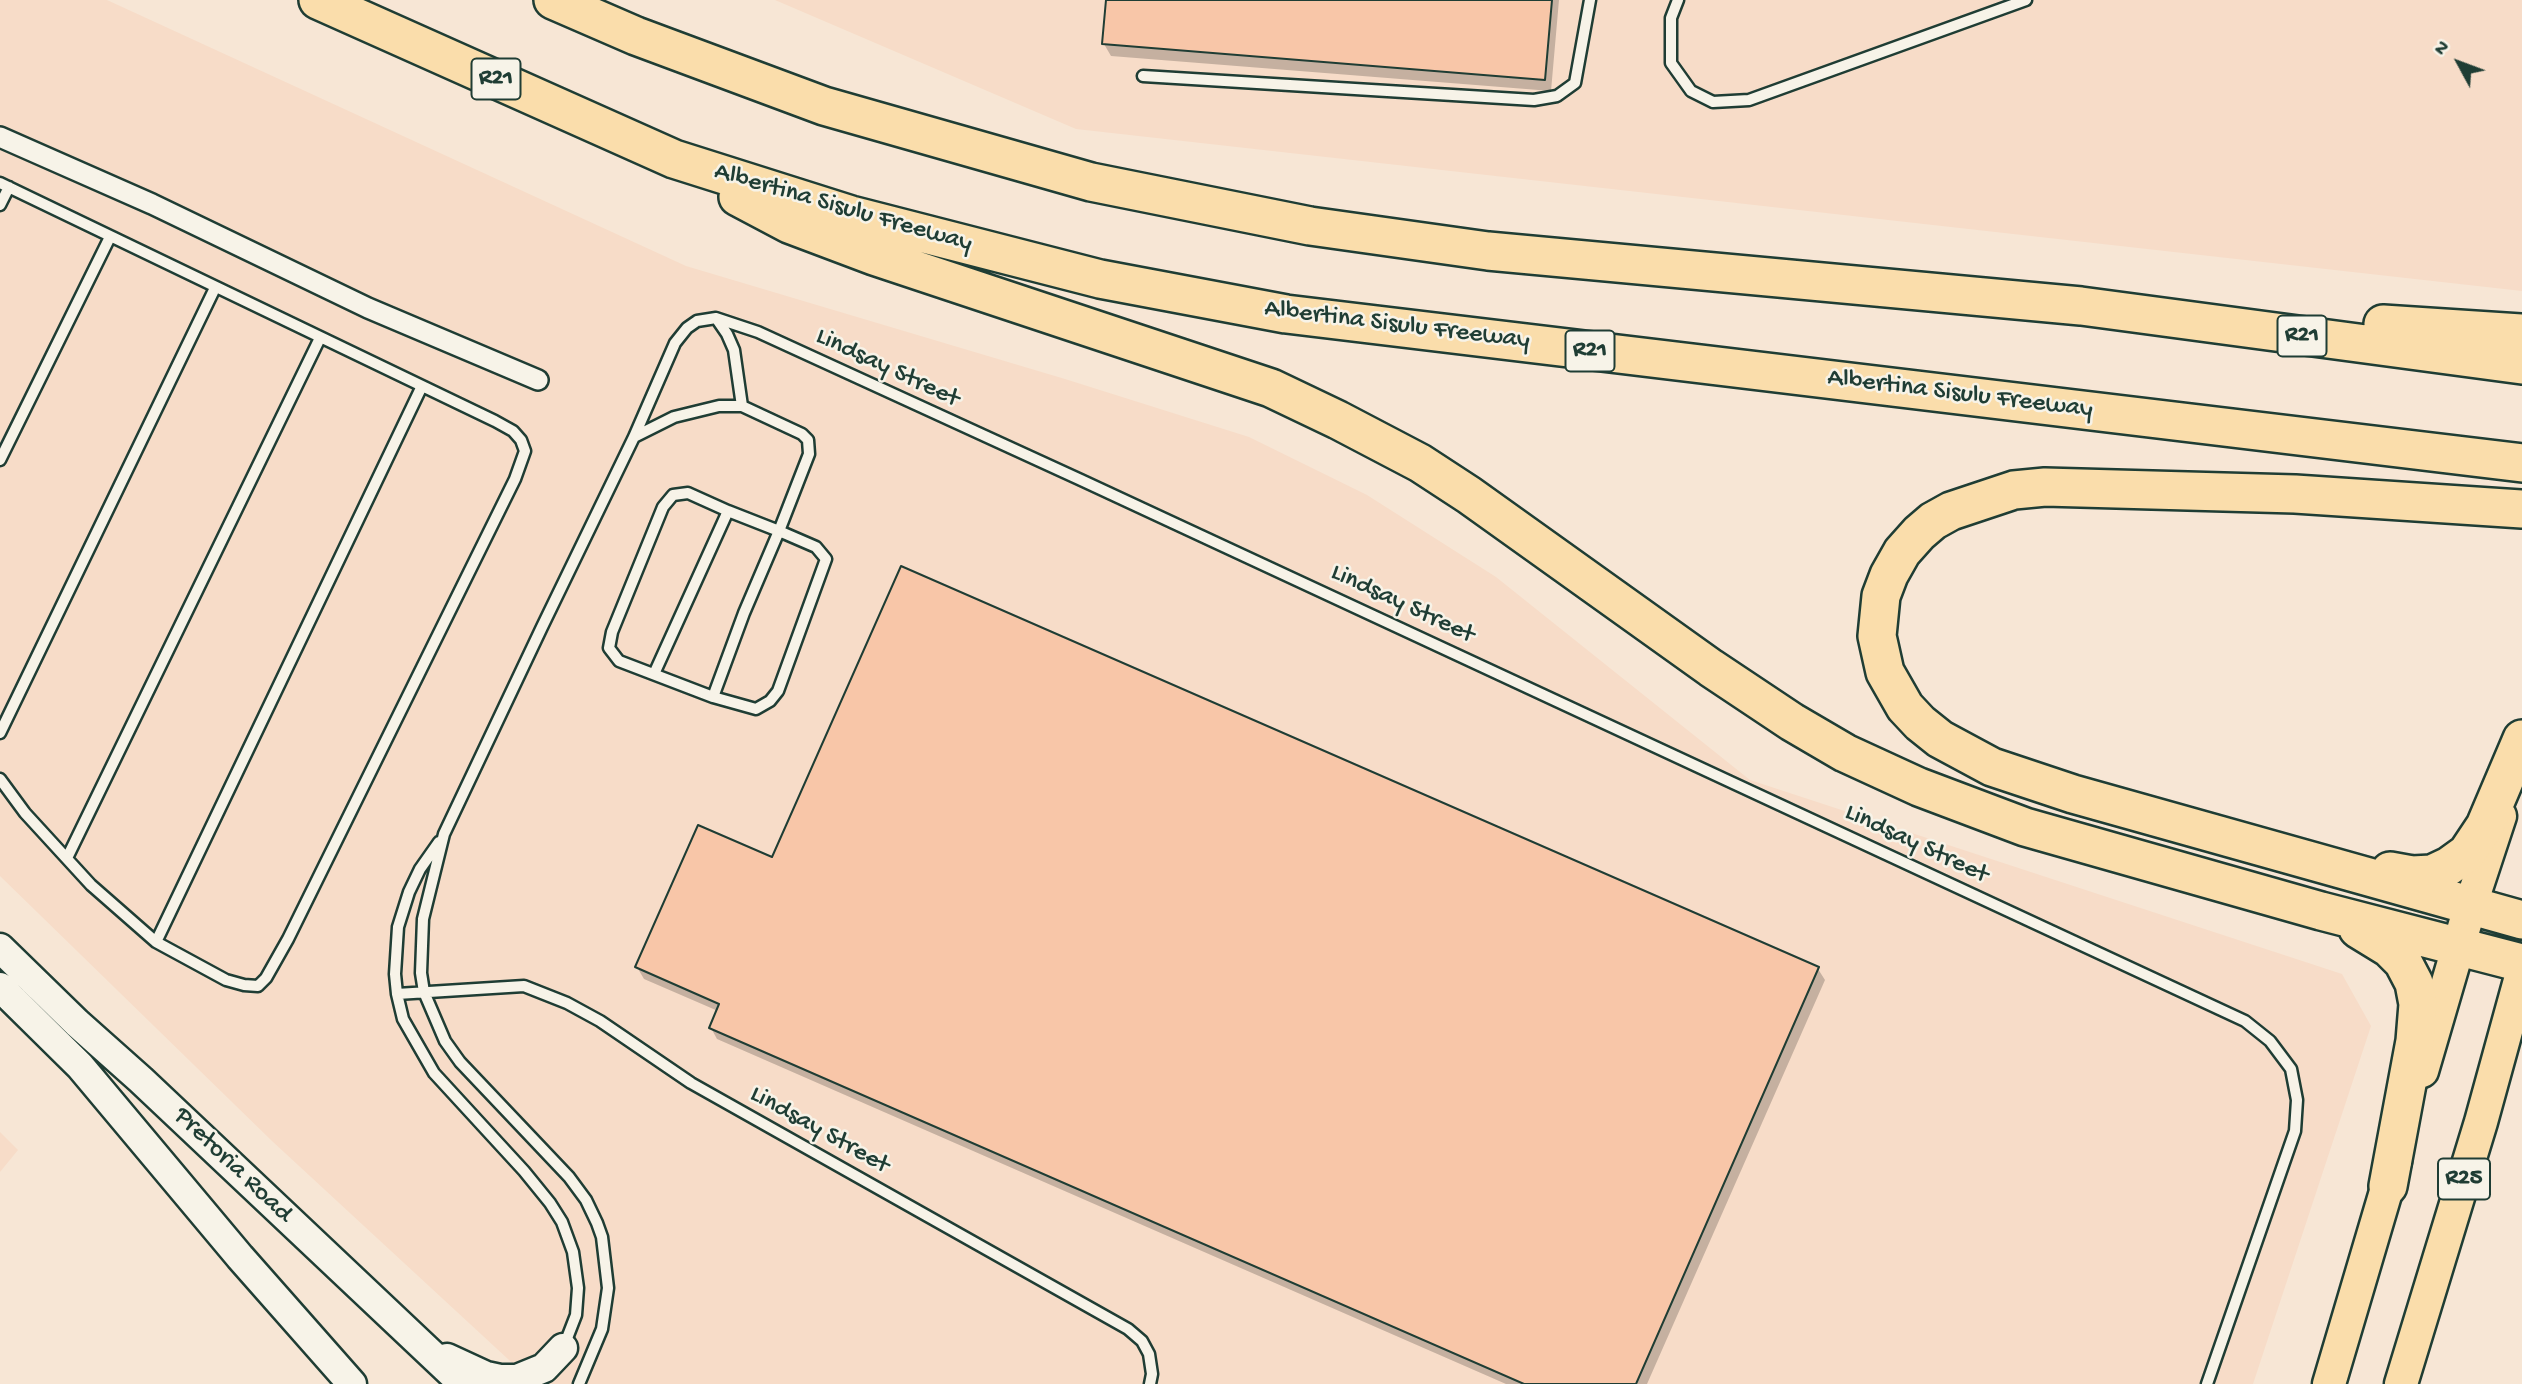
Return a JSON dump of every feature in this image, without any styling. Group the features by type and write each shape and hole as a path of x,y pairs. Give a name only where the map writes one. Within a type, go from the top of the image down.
{"highway":[{"name":"Albertina Sisulu Freeway","path":"318,0 674,159 851,215 1100,279 1286,314 2522,463"},
{"name":"R21","path":"553,0 636,36 824,106 1091,182 1310,226 1488,251 2081,306 2522,365"},
{"path":"674,159 733,195 789,223 874,256 1271,388 1359,430 1420,463 1469,495 1753,697 1821,740 1881,770 1958,803 2025,827 2321,911 2522,963"},
{"path":"2081,306 2522,333"},
{"path":"2515,508 2295,494 2045,487 2014,490 1963,506 1933,521 1902,552 1881,596 1877,636 1881,661 1889,681 1905,707 1920,723 1953,748 2008,774 2522,920"},
{"path":"2073,794 2168,813 2402,873 2426,875 2444,870 2460,859 2479,837 2522,739"},
{"path":"2321,911 2389,948 2410,973 2417,993 2418,1025 2388,1186"}],"main road":[{"path":"2329,1384 2470,907 2522,752"},
{"name":"Pretoria Road","path":"0,948 463,1384"},
{"name":"R25","path":"2401,1384 2477,1135 2522,973"},
{"name":"Pretoria Road","path":"0,988 80,1066 240,1257 352,1384"},
{"path":"406,1332 463,1367 500,1379 517,1379 538,1372 552,1362 563,1348"}],"street":[{"path":"0,136 152,204 368,308 538,380"}],"lane":[{"path":"1143,76 1534,100 1556,96 1575,83 1590,0"},
{"path":"1678,0 1671,18 1671,63 1691,91 1713,102 1749,100 2026,0"},
{"path":"0,205 4,185 513,430 525,451 515,479 288,939 266,978 258,986 226,980 156,942 91,885 25,813 0,779"},
{"path":"0,460 110,237"},
{"path":"0,733 215,288"},
{"path":"550,1375 576,1315 578,1288 573,1252 562,1222 550,1203 434,1073 402,1018 395,961 401,913 421,869 444,834 634,437 676,343 687,328 697,321 716,318 727,334 734,350 741,406"},
{"name":"Lindsay Street","path":"716,318 758,332 1081,480 2245,1021 2270,1041 2291,1069 2297,1100 2295,1131 2207,1384"},
{"path":"67,858 320,338"},
{"path":"156,942 422,386"},
{"path":"634,437 674,417 719,406 741,406 802,434 810,448 713,697"},
{"path":"688,494 728,511 816,547 826,559 778,691 770,701 756,709 713,697 619,661 609,649 612,632 663,508 673,495 688,494"},
{"path":"654,674 728,511"},
{"path":"444,834 423,919 421,973 424,992 445,1041 460,1062 559,1165 581,1192 602,1237 608,1288 602,1329 579,1384"},
{"name":"Lindsay Street","path":"397,994 524,986 567,1003 600,1021 691,1083 1128,1329 1142,1341 1149,1354 1152,1374 1150,1384"}],"shaded area":[{"path":"0,0 107,0 686,266 1249,437 1367,495 1496,577 1750,780 2342,974 2371,1026 2253,1384 535,1384 272,1141 0,876"},
{"path":"775,0 2522,0 2522,291 1076,129"},
{"path":"0,1132 18,1150 0,1172"}],"building":[{"path":"1106,0 1552,0 1545,80 1102,44"},
{"path":"901,566 1819,967 1636,1384 1524,1384 709,1028 719,1004 635,967 698,825 772,857"}]}
